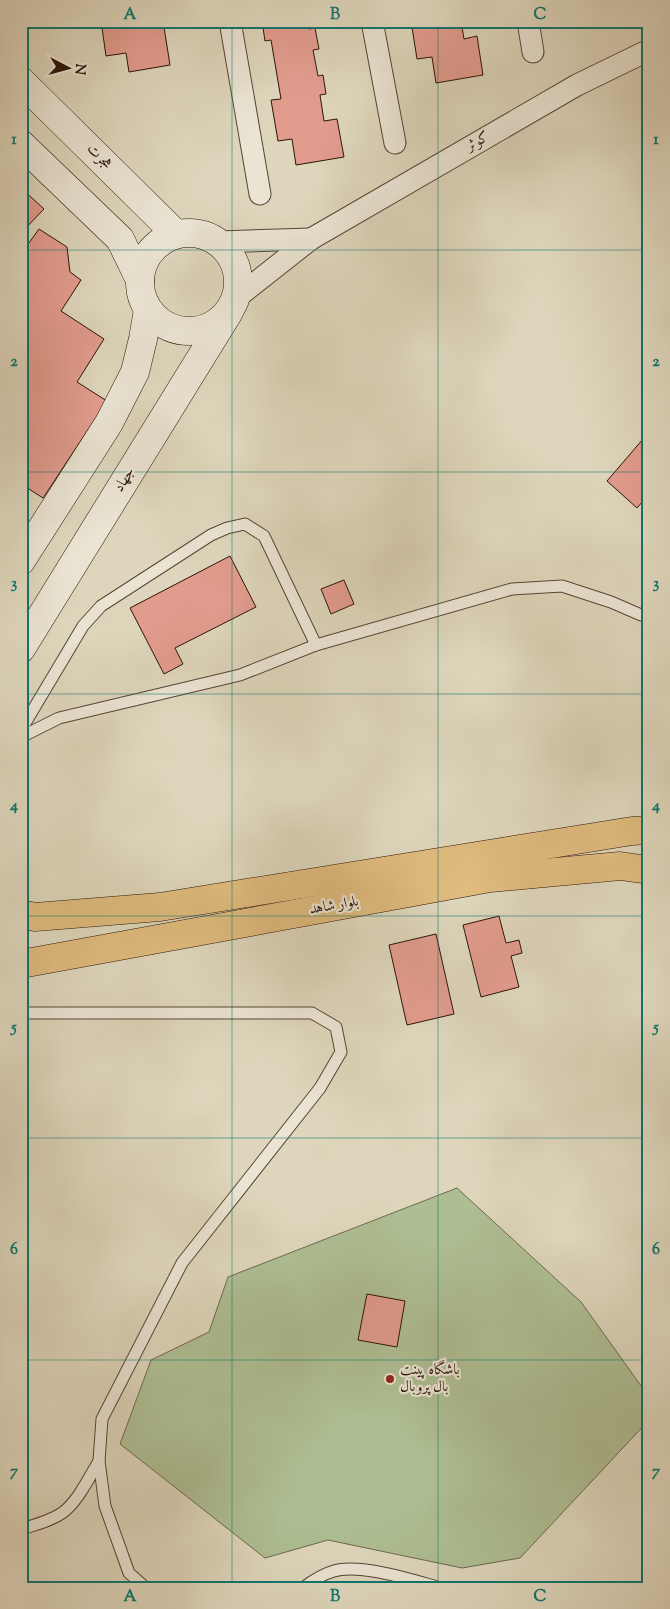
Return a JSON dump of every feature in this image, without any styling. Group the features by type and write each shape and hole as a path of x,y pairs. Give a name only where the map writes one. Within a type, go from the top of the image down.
{"main road":[{"name":"هجرت","path":"21,81 176,234"},
{"path":"21,144 120,238 140,280"},
{"path":"191,232 205,235 218,242 229,253 236,267 239,282 233,305 218,323 204,330 188,332 172,329 159,321 148,310 141,295 140,280 143,265 150,251 162,241 176,234 191,232"},
{"name":"جهاد","path":"21,649 233,305"},
{"path":"21,562 114,415 135,372 148,310"},
{"name":"بلوار شاهد","path":"21,914 35,917 160,907 632,831 649,830"},
{"name":"بلوار شاهد","path":"21,964 490,878 620,866 649,870"}],"street":[{"path":"230,21 260,194"},
{"path":"372,21 395,143"},
{"path":"528,21 533,52"},
{"name":"کوثر","path":"233,305 311,239 577,85 649,50"},
{"name":"کوثر","path":"218,242 311,239"}],"lane":[{"path":"21,730 83,626 101,606 211,535 227,528 246,524 264,536 316,645"},
{"path":"21,737 59,718 240,674 316,645 512,589 562,586 611,602 641,615 649,615"},
{"path":"21,1013 312,1013 336,1027 341,1052 320,1088 182,1263 102,1419 99,1461 104,1506 129,1573 146,1588"},
{"path":"21,1528 47,1521 64,1512 80,1492 99,1461"},
{"path":"303,1588 335,1570 363,1569 442,1588"}],"green space":[{"name":"باشگاه پینت بال پروبال","path":"457,1188 581,1302 649,1397 649,1420 520,1558 462,1568 328,1540 265,1558 120,1444 151,1360 209,1332 228,1277"}],"building":[{"path":"101,21 163,21 170,65 129,72 126,53 106,56"},
{"path":"262,21 308,21 309,29 315,28 319,49 313,50 318,76 323,75 326,94 320,95 324,121 337,119 344,157 296,165 292,139 278,141 271,100 281,99 271,40 265,41"},
{"path":"411,21 461,21 464,39 477,36 483,75 436,83 432,57 417,59"},
{"path":"21,188 44,209 21,233"},
{"path":"39,229 67,247 70,272 81,280 61,311 104,339 77,382 107,401 43,498 21,484 21,254"},
{"path":"649,432 649,494 637,508 607,481"},
{"path":"230,556 256,607 175,648 183,664 164,674 130,608"},
{"path":"344,580 354,604 331,614 321,589"},
{"path":"499,916 506,943 519,940 522,953 511,956 519,987 481,997 463,925"},
{"path":"436,934 454,1014 407,1025 389,945"},
{"path":"367,1294 405,1301 397,1347 358,1340"}],"place":[{"name":"باشگاه پینت بال پروبال","path":"390,1379"}]}
